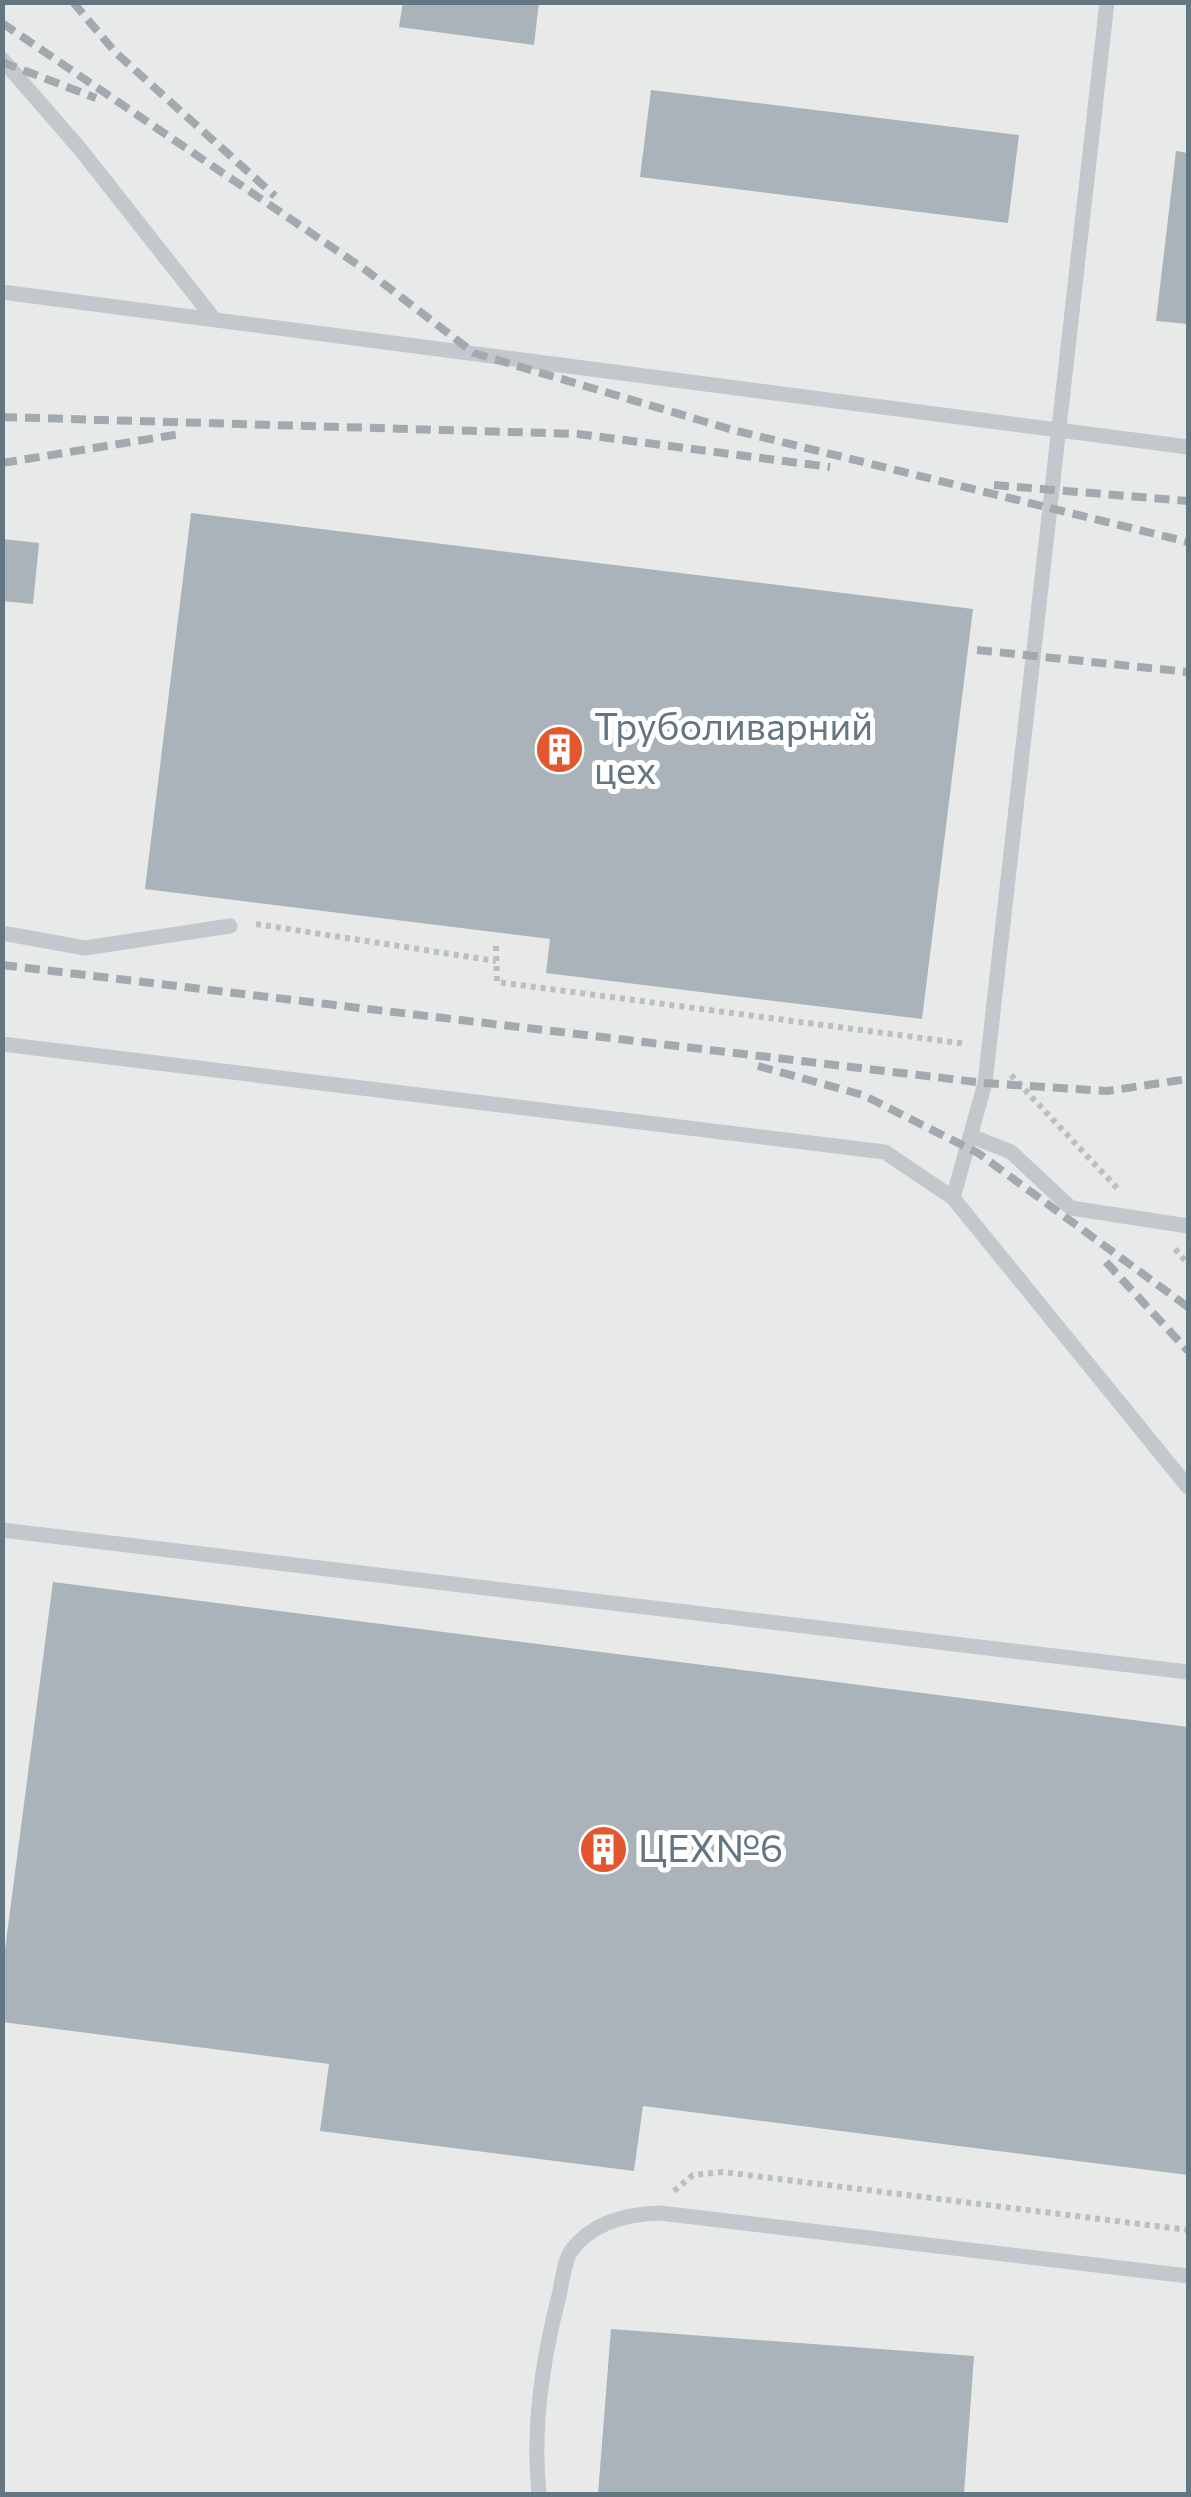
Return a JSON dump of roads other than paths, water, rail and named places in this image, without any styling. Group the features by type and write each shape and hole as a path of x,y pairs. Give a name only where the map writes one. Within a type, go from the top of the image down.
{"lane":[{"path":"952,1198 971,1136 989,1047 1106,2"},
{"path":"2,59 80,149 214,319"},
{"path":"2,292 1188,446"},
{"path":"2,933 85,948 230,926"},
{"path":"2,1044 885,1152 952,1198 1188,1487"},
{"path":"971,1136 1011,1152 1072,1208 1188,1226"},
{"path":"2,1530 1188,1672"},
{"path":"539,2494 537,2423 542,2366 570,2253 590,2232 625,2214 660,2212 1188,2276"}],"railway":[{"path":"73,2 115,52 275,196"},
{"path":"2,23 367,271 474,353 733,430 1188,542"},
{"path":"2,62 96,98"},
{"path":"2,417 578,434 830,467"},
{"path":"2,463 180,434"},
{"path":"994,485 1188,501"},
{"path":"977,650 1188,672"},
{"path":"2,965 985,1083 1107,1091 1188,1079"},
{"path":"758,1066 863,1095 978,1153 1188,1307"},
{"path":"1106,1262 1188,1351"}],"place":[{"name":"Труболиварний цех","path":"559,749"},
{"name":"ЦЕХ№6","path":"603,1849"}]}
